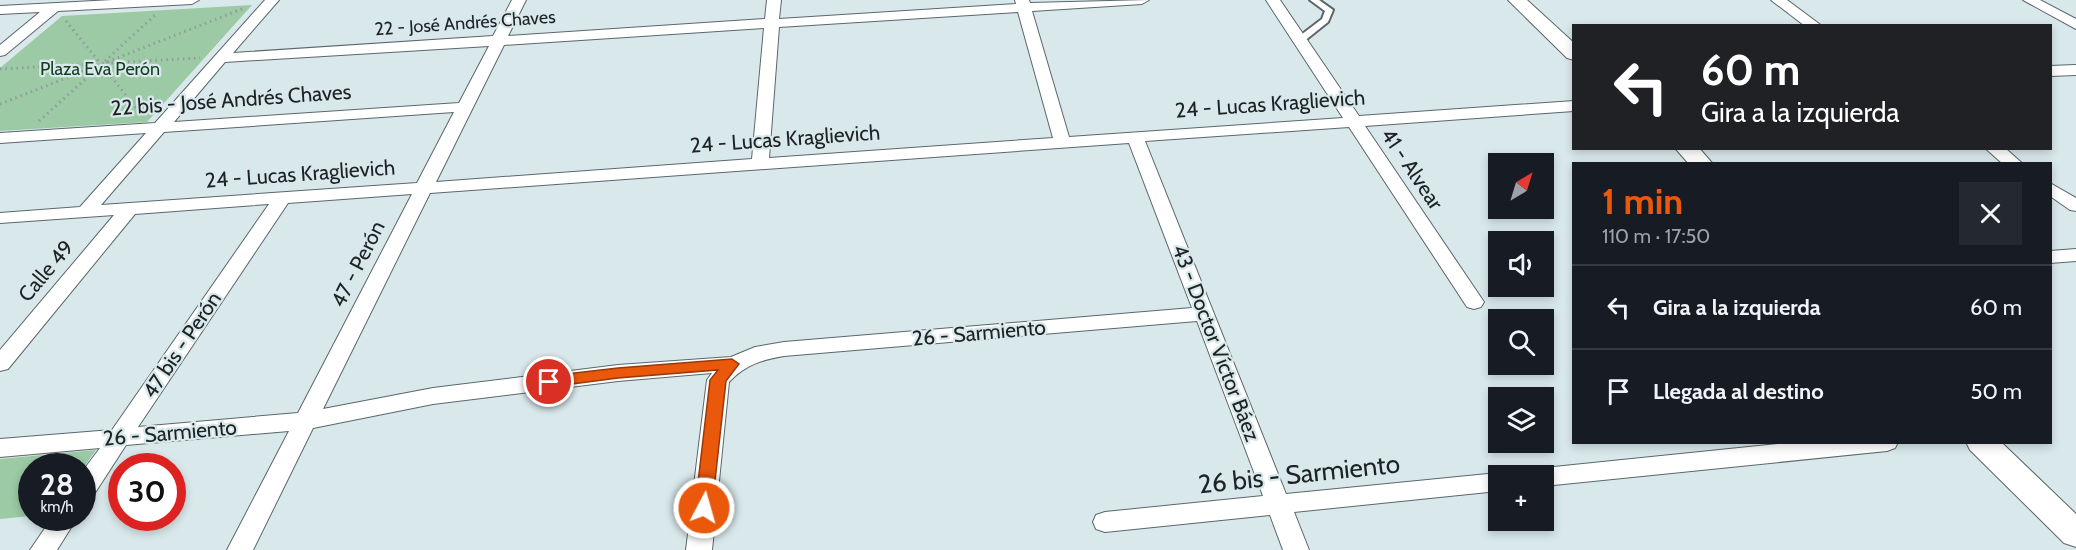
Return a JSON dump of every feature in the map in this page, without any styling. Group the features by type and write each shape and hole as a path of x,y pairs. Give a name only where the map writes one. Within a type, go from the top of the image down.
{"street":[{"path":"0,10 58,4 192,0"},
{"path":"85,212 272,0"},
{"name":"47 - Perón","path":"240,550 519,0"},
{"path":"760,164 774,0"},
{"name":"22 - José Andrés Chaves","path":"221,58 1023,4 1142,0"},
{"name":"41 - Alvear","path":"1273,0 1474,302"},
{"path":"1517,0 1572,52"},
{"path":"1529,0 1572,40"},
{"path":"1778,0 1812,24"},
{"path":"2030,0 2076,25"},
{"path":"0,52 58,4"},
{"path":"1023,4 1062,142"},
{"path":"2052,71 2076,69"},
{"name":"24 - Lucas Kraglievich","path":"0,218 1572,105"},
{"name":"22 bis - José Andrés Chaves","path":"0,138 464,107"},
{"name":"43 - Doctor Víctor Báez","path":"1136,136 1296,550"},
{"path":"1674,150 1686,162"},
{"path":"1688,150 1700,162"},
{"path":"1996,150 2012,162"},
{"path":"2052,189 2076,206"},
{"name":"47 bis - Perón","path":"96,472 282,198"},
{"name":"Calle 49","path":"0,364 129,209"},
{"path":"2052,257 2076,255"},
{"name":"26 - Sarmiento","path":"0,448 305,421 433,396 618,373 732,364 753,353 796,348 1204,314"},
{"path":"699,550 718,380 732,364"},
{"path":"1554,476 1759,449 1850,444"},
{"path":"1983,444 2076,534"},
{"path":"2000,444 2076,516"},
{"name":"26 bis - Sarmiento","path":"1105,522 1488,483"},
{"path":"43,550 56,531"}],"lane":[{"path":"1300,40 1325,20 1329,10 1314,0"}],"path":[{"path":"58,4 147,122 159,127"},
{"path":"0,104 252,6"},
{"path":"38,122 160,10"},
{"path":"0,69 221,58"}],"green space":[{"name":"Plaza Eva Perón","path":"252,5 147,122 0,131 0,68 62,16"},
{"path":"96,450 94,453 64,453"},
{"path":"18,457 18,517 0,519 0,459"}],"route":[{"path":"549,382 618,373 732,364 718,380 704,508"}]}
